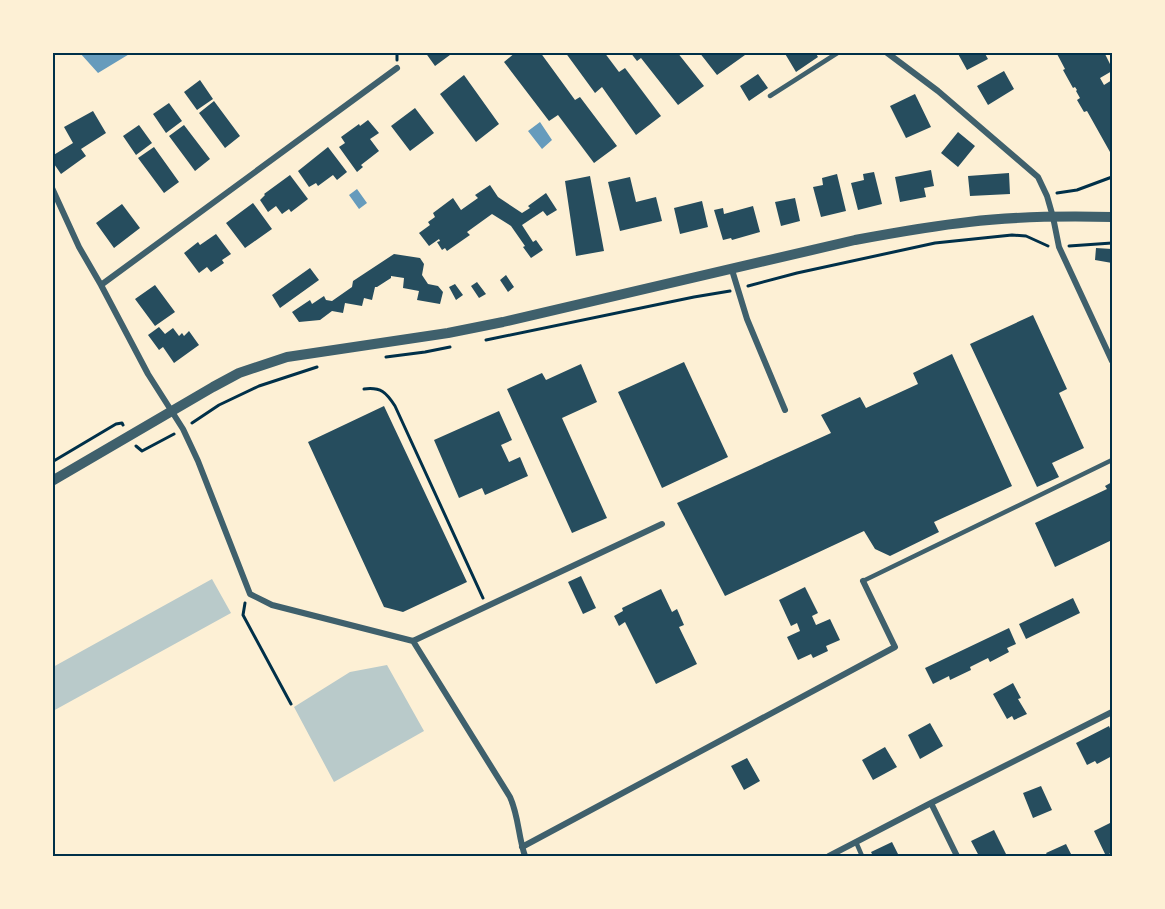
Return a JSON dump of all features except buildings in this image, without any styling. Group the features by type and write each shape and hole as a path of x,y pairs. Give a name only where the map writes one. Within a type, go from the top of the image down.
{"street":[{"path":"886,52 938,91 1038,177 1047,196 1059,247 1113,361"},
{"path":"101,285 397,68"},
{"path":"52,188 79,247 148,374 183,429 198,461 250,594 272,605 413,641 662,524"},
{"path":"52,481 213,387 239,374 301,353 395,341 492,324 896,232 1006,218 1113,217"},
{"path":"732,270 747,319 785,411"},
{"path":"522,847 895,647 863,581"},
{"path":"413,641 510,796 516,810 525,856"},
{"path":"829,856 1113,712"},
{"path":"931,803 957,856"}],"lane":[{"path":"770,96 839,52"},
{"path":"863,581 1113,460"},
{"path":"856,842 862,856"}],"path":[{"path":"1047,196 1077,190 1113,177"},
{"path":"482,341 737,290 808,270 936,243 1012,235 1026,236 1047,246 1059,247 1113,243"},
{"path":"382,358 459,346"},
{"path":"52,462 116,424 122,423 137,448 142,451 183,429 219,405 259,386 318,367"},
{"path":"364,389 374,388 387,393 395,406 487,606"},
{"path":"250,594 244,604 243,615 291,704"}],"shaded area":[{"path":"212,579 231,613 53,711 53,667"},
{"path":"387,665 424,731 334,782 294,707 350,672"}],"water":[{"path":"80,53 131,53 98,73"},
{"path":"540,122 552,140 542,149 528,131"},
{"path":"357,189 367,203 359,209 349,195"}]}
